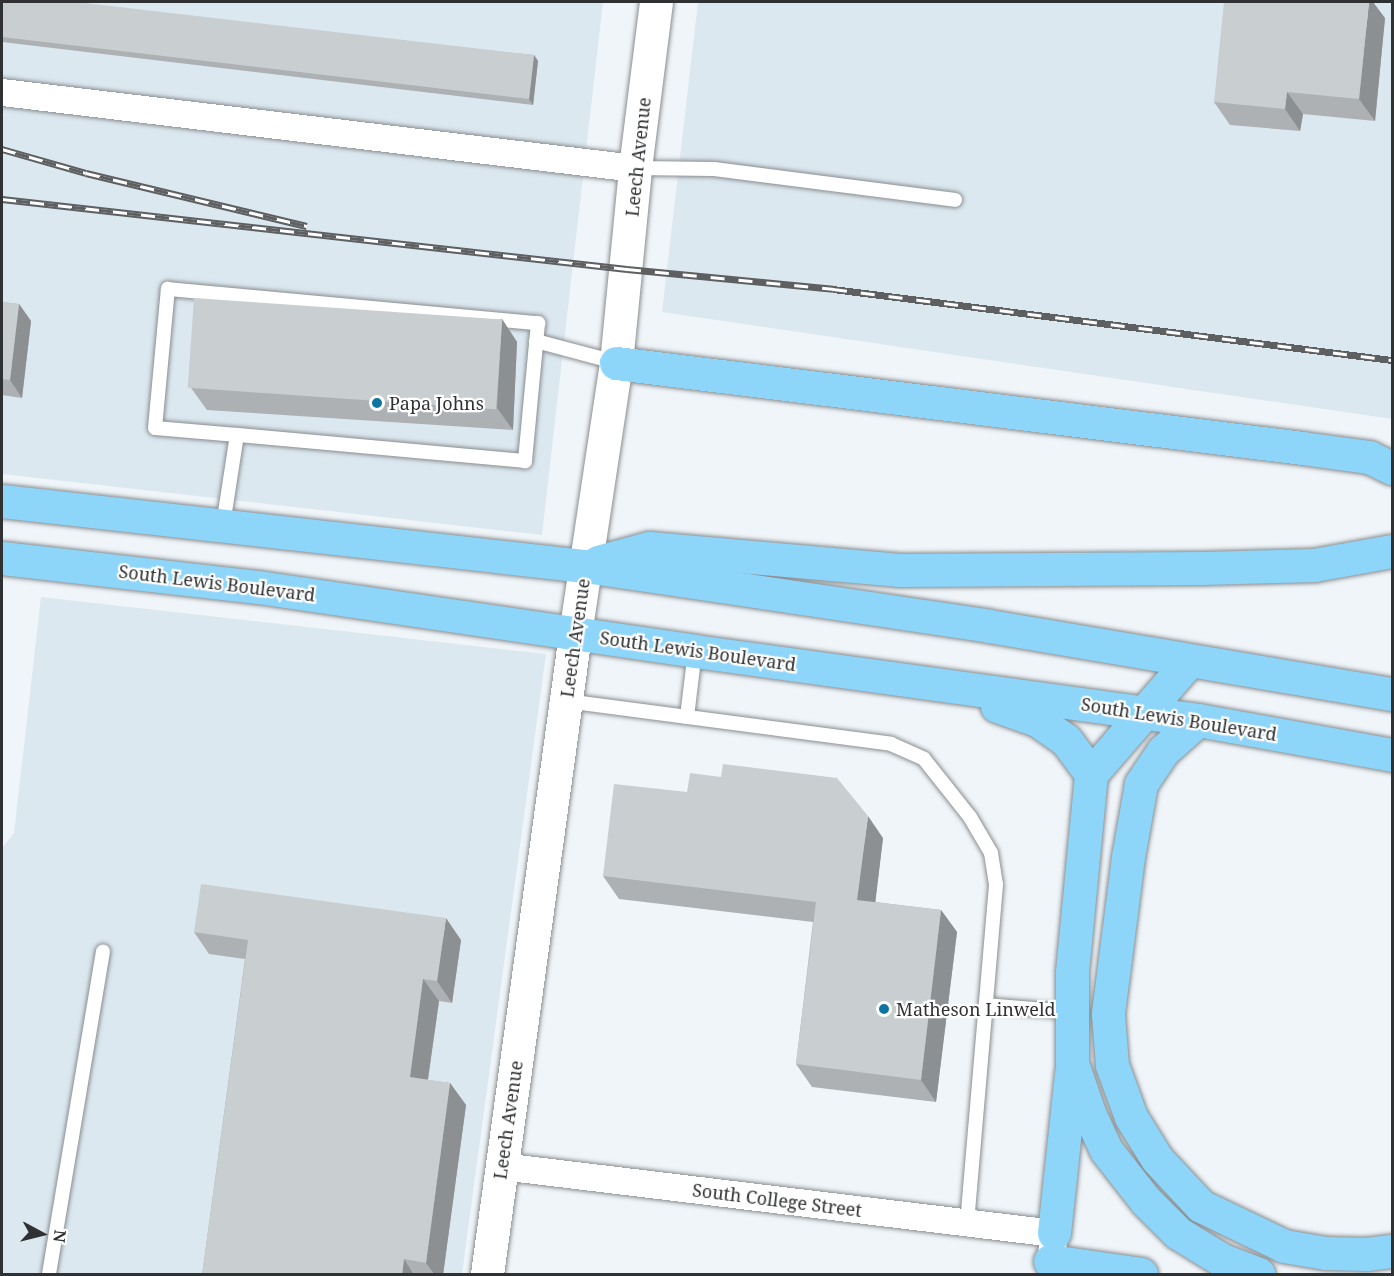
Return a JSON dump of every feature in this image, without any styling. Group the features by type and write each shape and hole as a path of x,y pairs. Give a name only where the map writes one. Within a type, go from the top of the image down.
{"main road":[{"path":"616,363 1369,457 1392,468"},
{"path":"2,501 585,566 978,624 1392,694"},
{"path":"585,566 649,548 900,570 1314,565 1392,551"},
{"name":"South Lewis Boulevard","path":"2,558 258,587 695,651 1146,712 1392,755"},
{"path":"1141,1275 1050,1256 1072,1063 1072,974 1091,774 1189,661"},
{"path":"933,683 1037,720 1066,740 1091,774"},
{"path":"1198,720 1163,751 1141,784 1128,857 1108,1014 1112,1065 1123,1096 1131,1117 1157,1159 1201,1206 1284,1246 1325,1253 1366,1254 1392,1251"},
{"path":"1072,1063 1089,1113 1106,1150 1145,1200 1178,1233 1222,1260 1258,1275"}],"street":[{"name":"Leech Avenue","path":"487,1275 575,634 616,363 635,168 656,2"},
{"path":"2,92 635,168"},
{"name":"South College Street","path":"501,1166 967,1223 1050,1256"}],"lane":[{"path":"635,168 714,170 955,200"},
{"path":"168,289 538,323 525,461 237,435 155,428 168,289"},
{"path":"536,341 616,363"},
{"path":"223,525 237,435"},
{"path":"687,717 695,651"},
{"path":"566,701 891,744 924,759 970,817 991,853 996,885 967,1223"},
{"path":"49,1275 104,951"},
{"path":"986,1005 1072,1012"}],"shaded area":[{"path":"2,2 603,2 542,535 2,474"},
{"path":"698,2 1392,2 1392,419 662,312"},
{"path":"41,597 546,654 462,1274 2,1274 2,848 14,833"}],"building":[{"path":"2,2 76,2 534,55 529,99 2,37"},
{"path":"1224,2 1369,2 1359,99 1287,92 1285,109 1214,102"},
{"path":"194,298 502,320 496,409 188,388"},
{"path":"2,302 19,304 10,380 2,379"},
{"name":"Matheson Linweld","path":"723,764 837,778 868,816 857,900 941,910 921,1080 796,1064 816,902 603,876 614,784 687,792 690,773 721,777"},
{"path":"201,884 446,918 437,981 423,979 410,1077 450,1083 426,1263 404,1259 402,1275 202,1275 248,940 194,932"}],"railway":[{"path":"2,149 86,173 307,226"},
{"path":"2,199 627,269 833,289 1392,360"}],"place":[{"name":"Papa Johns","path":"377,403"},
{"name":"Matheson Linweld","path":"884,1009"}]}
